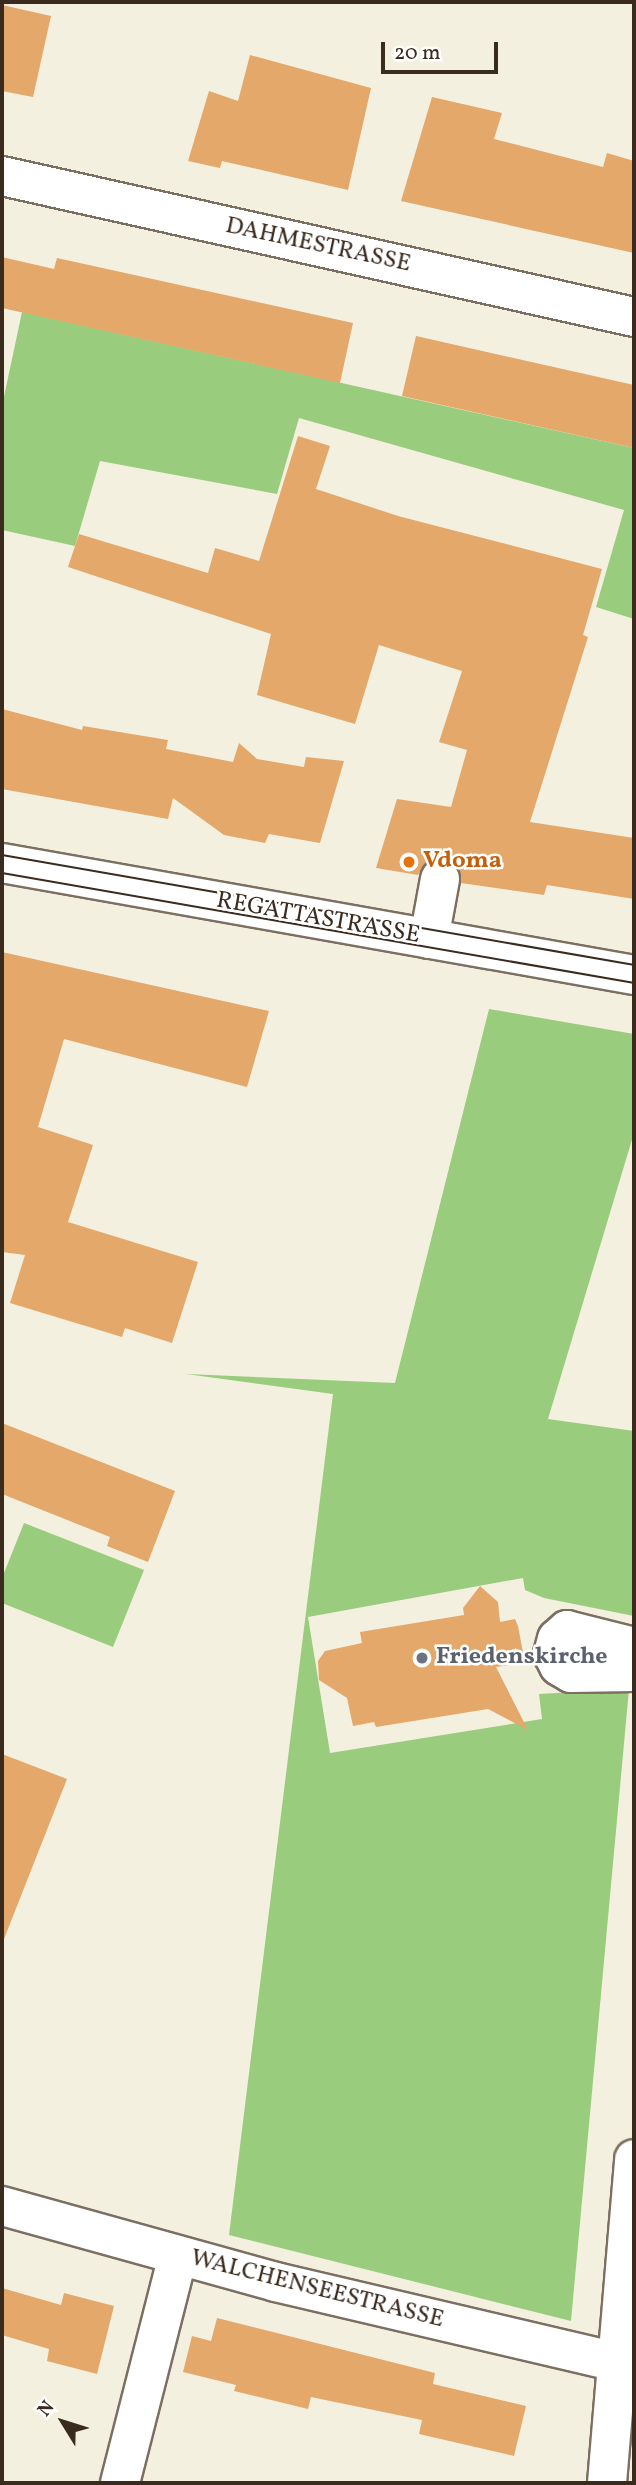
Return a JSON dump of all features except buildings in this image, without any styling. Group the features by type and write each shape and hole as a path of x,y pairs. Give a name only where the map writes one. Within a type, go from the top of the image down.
{"street":[{"name":"DAHMESTRASSE","path":"2,176 634,317"},
{"name":"REGATTASTRASSE","path":"2,863 634,975"},
{"path":"429,939 440,879"},
{"path":"634,1647 567,1630 557,1639 553,1654 559,1667 571,1673 634,1672"},
{"path":"607,2483 627,2364 634,2159"},
{"name":"WALCHENSEESTRASSE","path":"2,2206 178,2256 627,2364"},
{"path":"120,2483 178,2256"}],"green space":[{"path":"22,312 634,448 634,619 596,607 624,510 299,418 277,494 100,461 75,546 2,530 2,406"},
{"path":"489,1009 634,1034 634,1133 548,1419 634,1431 634,1616 544,1598 525,1590 523,1578 308,1617 330,1753 542,1719 539,1694 629,1689 571,2321 229,2235 333,1394 186,1374 395,1383"},
{"path":"24,1523 144,1570 113,1647 2,1603 2,1578"}],"tram line":[{"path":"2,855 634,965"},
{"path":"2,873 634,983"}],"place":[{"name":"Vdoma","path":"409,862"},
{"name":"Friedenskirche","path":"422,1658"}]}
